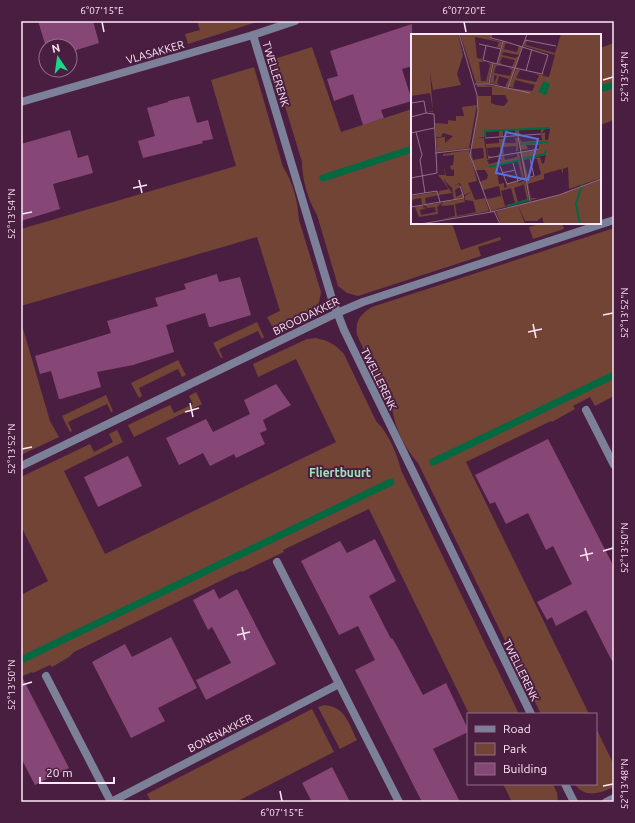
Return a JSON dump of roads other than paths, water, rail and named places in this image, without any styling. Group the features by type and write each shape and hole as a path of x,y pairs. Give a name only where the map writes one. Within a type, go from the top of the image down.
{"street":[{"name":"VLASAKKER","path":"21,102 253,35 295,21"},
{"name":"TWELLERENK","path":"253,35 337,313 387,421 531,713"},
{"name":"BROODAKKER","path":"21,466 337,313 363,302 614,220"},
{"path":"586,410 614,465"},
{"path":"277,562 399,802"},
{"name":"BONENAKKER","path":"46,676 111,802 339,684"},
{"path":"566,785 574,802"},
{"path":"606,802 614,798"}],"waterway":[{"path":"601,89 614,85"},
{"path":"323,178 411,149"},
{"path":"433,462 614,375"},
{"path":"21,660 391,482"}],"district":[{"name":"Fliertbuurt","path":"340,472"}]}
